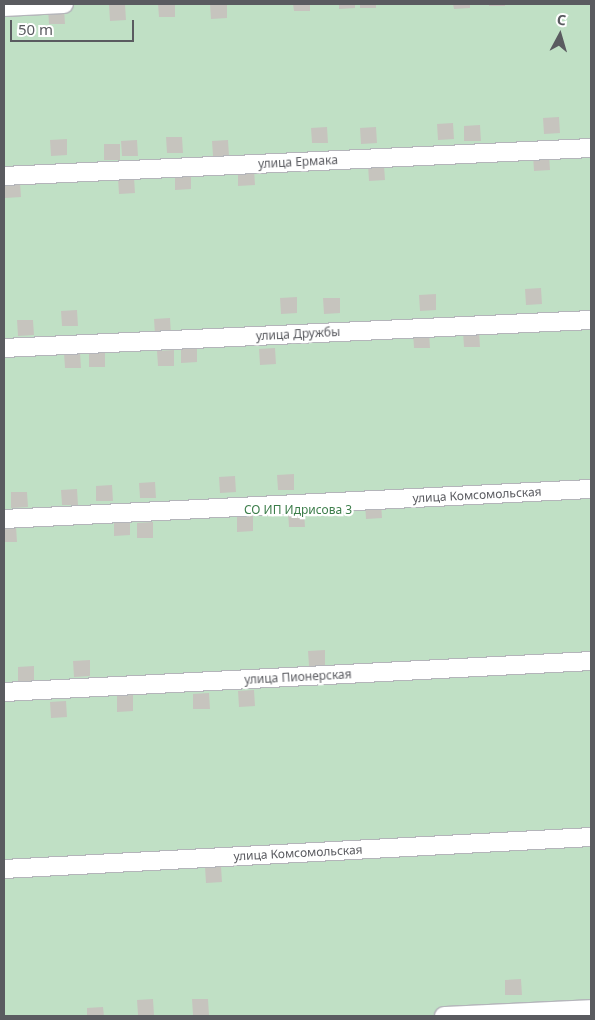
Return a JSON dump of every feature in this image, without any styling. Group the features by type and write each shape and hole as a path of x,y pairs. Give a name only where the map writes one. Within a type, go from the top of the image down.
{"street":[{"path":"4,7 64,4"},
{"name":"улица Ермака","path":"4,176 591,148"},
{"name":"улица Дружбы","path":"4,348 591,320"},
{"name":"улица Комсомольская","path":"4,519 591,489"},
{"name":"улица Пионерская","path":"4,692 591,661"},
{"name":"улица Комсомольская","path":"4,869 591,837"},
{"path":"444,1016 591,1009"}],"green space":[{"name":"СО ИП Идрисова 3","path":"4,4 591,4 591,1016 4,1016"}],"building":[{"path":"125,4 126,20 110,21 109,5"},
{"path":"158,4 175,4 175,17 159,17"},
{"path":"210,4 227,4 227,18 211,19"},
{"path":"293,4 310,4 310,11 294,11"},
{"path":"339,4 355,4 355,8 339,9"},
{"path":"360,4 376,4 376,8 360,8"},
{"path":"453,4 470,4 470,8 454,9"},
{"path":"489,4 505,4 505,6 489,6"},
{"path":"64,8 65,24 49,24 48,9"},
{"path":"559,117 560,133 544,134 543,118"},
{"path":"453,123 454,139 438,140 437,124"},
{"path":"480,125 481,141 464,141 464,126"},
{"path":"327,127 328,143 312,143 311,128"},
{"path":"376,127 377,143 361,144 360,128"},
{"path":"166,137 182,137 183,153 167,153"},
{"path":"67,139 67,155 51,156 50,140"},
{"path":"137,140 138,156 122,156 121,141"},
{"path":"228,140 229,156 213,156 212,141"},
{"path":"104,144 120,144 120,160 104,160"},
{"path":"549,154 550,170 534,171 533,155"},
{"path":"368,165 384,165 385,180 369,181"},
{"path":"254,169 255,185 238,186 238,170"},
{"path":"191,173 191,189 175,190 175,174"},
{"path":"134,177 135,193 119,194 118,178"},
{"path":"4,182 20,182 21,197 5,198"},
{"path":"541,288 542,304 526,305 525,289"},
{"path":"436,294 436,310 420,311 419,295"},
{"path":"297,297 297,313 281,314 280,298"},
{"path":"323,298 340,298 340,313 324,314"},
{"path":"77,310 78,326 62,326 61,311"},
{"path":"170,318 171,334 155,335 154,319"},
{"path":"17,320 33,320 34,335 18,336"},
{"path":"479,331 480,347 464,347 463,332"},
{"path":"429,332 430,348 414,348 413,333"},
{"path":"197,346 197,362 181,363 181,347"},
{"path":"275,348 276,364 260,365 259,349"},
{"path":"174,350 174,366 158,366 157,351"},
{"path":"105,351 105,367 89,367 89,352"},
{"path":"80,352 81,368 65,368 64,353"},
{"path":"294,474 294,490 278,490 277,475"},
{"path":"235,476 236,492 220,493 219,477"},
{"path":"155,482 156,498 140,498 139,483"},
{"path":"112,485 113,501 96,501 96,486"},
{"path":"77,489 78,505 62,505 61,490"},
{"path":"11,492 27,492 28,507 11,508"},
{"path":"381,502 382,518 366,519 365,503"},
{"path":"304,511 305,527 289,527 288,512"},
{"path":"253,515 253,531 237,532 237,516"},
{"path":"114,520 130,520 130,535 114,536"},
{"path":"153,522 153,538 137,538 137,523"},
{"path":"4,526 16,526 17,542 4,542"},
{"path":"325,650 325,666 309,666 308,651"},
{"path":"90,660 90,676 74,677 73,661"},
{"path":"34,666 34,682 18,683 18,667"},
{"path":"254,690 255,706 239,707 238,691"},
{"path":"209,693 210,709 193,709 193,694"},
{"path":"133,695 133,711 117,712 117,696"},
{"path":"66,701 67,717 51,718 50,702"},
{"path":"221,866 222,882 206,883 205,867"},
{"path":"521,979 522,995 505,995 505,980"},
{"path":"153,999 154,1015 138,1015 137,1000"},
{"path":"192,999 208,999 209,1015 193,1015"},
{"path":"103,1007 104,1016 87,1016 87,1008"}]}
